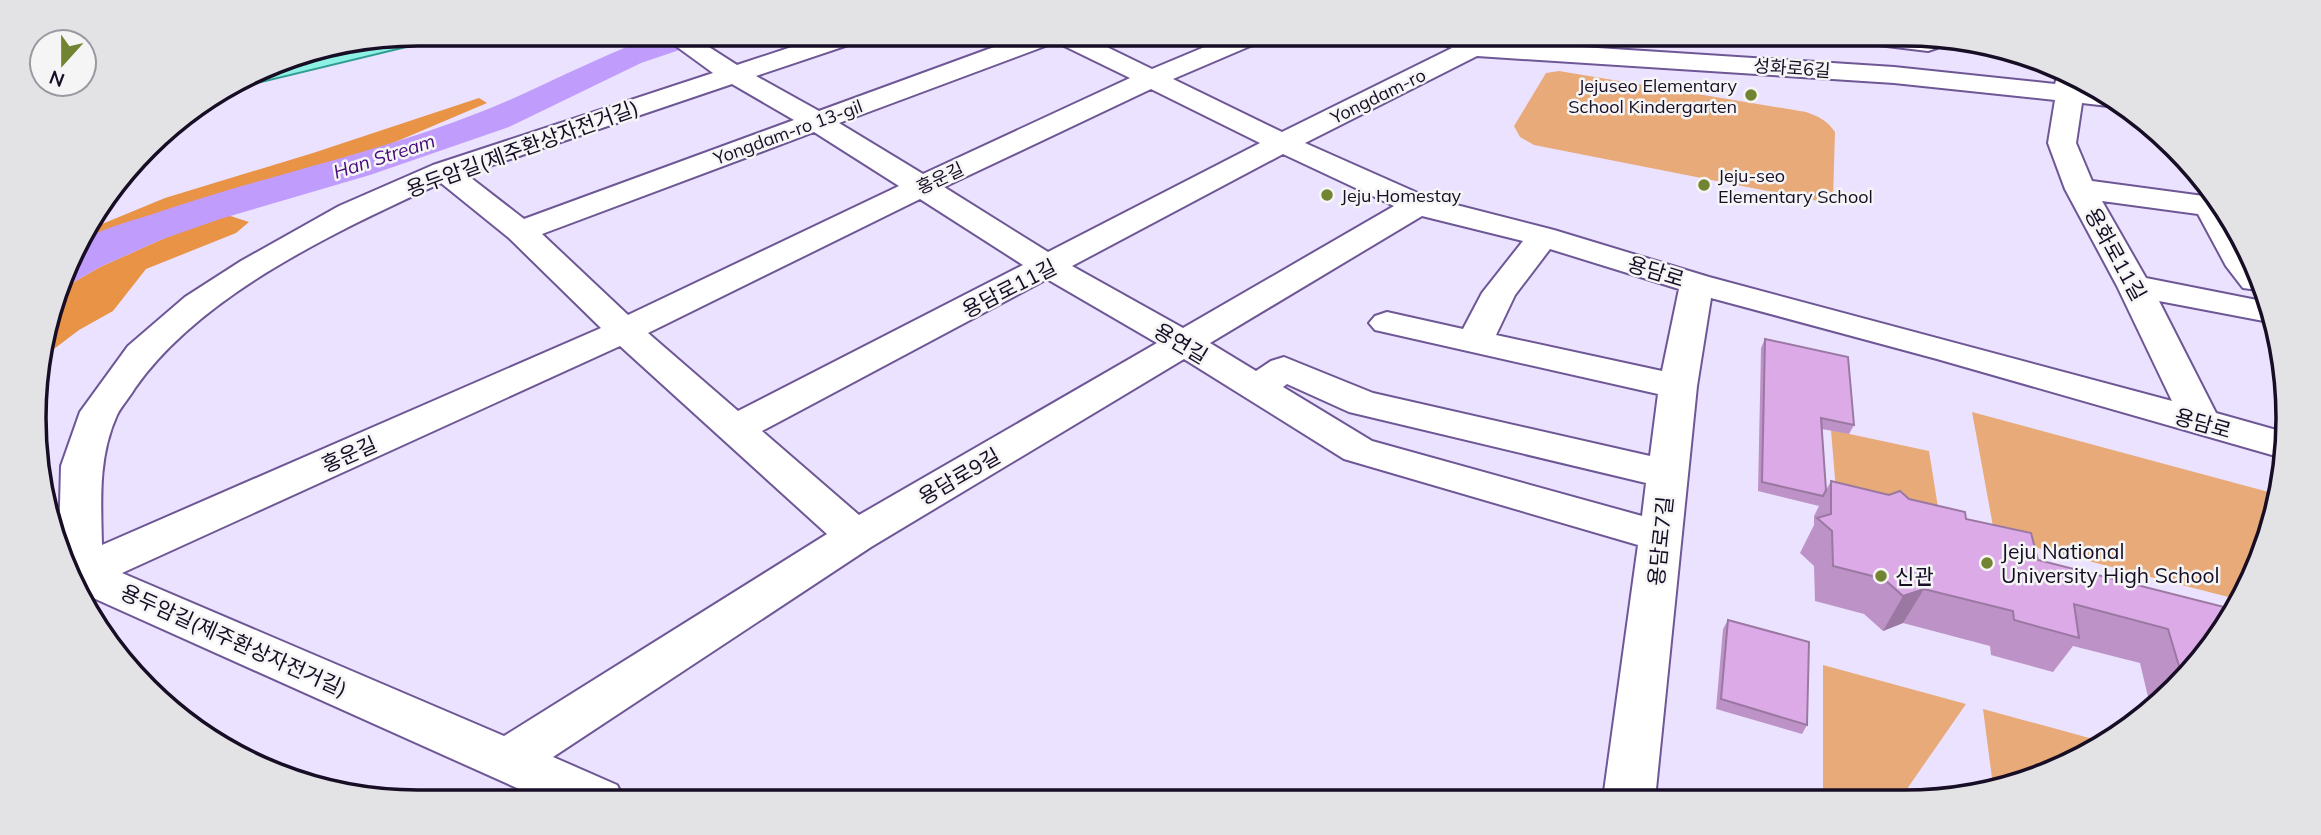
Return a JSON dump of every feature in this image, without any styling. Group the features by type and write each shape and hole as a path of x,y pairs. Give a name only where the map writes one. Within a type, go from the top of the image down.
{"street":[{"name":"용연길","path":"689,46 818,122 1050,267 1185,344 1358,450 1662,537"},
{"name":"용두암길(제주환상자전거길)","path":"77,567 81,466 99,411 141,354 197,304 253,268 350,213 444,171 820,46"},
{"name":"Yongdam-ro 13-gil","path":"520,231 1022,46"},
{"name":"용담로","path":"1083,46 1282,143 1418,205 1543,237 1697,284 1950,351 2275,443"},
{"name":"홍운길","path":"80,573 624,331 922,186 1150,79 1229,46"},
{"path":"1470,46 1475,48"},
{"name":"Yongdam-ro","path":"1282,143 1479,46"},
{"path":"1888,46 1894,75"},
{"path":"1927,46 1930,78"},
{"name":"성화로6길","path":"1475,48 2069,86"},
{"name":"용화로11길","path":"2069,86 2062,143 2080,189 2134,286 2202,423"},
{"name":"용담로11길","path":"735,429 1050,267 1282,143"},
{"path":"444,171 520,231 624,331 856,536"},
{"path":"2080,189 2209,205"},
{"name":"용담로9길","path":"508,760 856,536 1418,205"},
{"path":"1474,343 1499,293 1543,237"},
{"name":"용담로7길","path":"1630,790 1678,386 1697,284"},
{"path":"2134,286 2260,311"},
{"path":"1387,323 1678,386"},
{"path":"1256,388 1284,369 1362,403 1667,474"},
{"name":"용두암길(제주환상자전거길)","path":"81,576 575,790"}],"shaded area":[{"path":"1559,71 1806,112 1819,117 1835,132 1833,199 1823,202 1534,145 1520,137 1514,126 1546,73"},
{"path":"479,98 487,103 334,168 198,200 91,239 99,225 165,198"},
{"path":"198,200 206,210 221,213 100,267 70,284 91,239"},
{"path":"221,213 249,222 236,233 146,269 113,311 79,330 52,350 58,321 70,284 100,267"},
{"path":"1972,412 2268,492 2256,537 2229,597 1995,537"},
{"path":"1831,430 1929,451 1941,526 1837,503"},
{"path":"1823,665 1966,704 1906,790 1823,790"},
{"path":"1983,709 2091,739 2046,761 1992,779"}],"building":[{"path":"1765,339 1848,357 1854,425 1821,418 1826,490 1823,496 1762,482"},
{"path":"1831,481 1889,495 1900,491 1909,499 1965,512 1966,519 2031,533 2038,560 2224,607 2180,666 2168,629 2074,604 2079,638 2014,620 2013,611 1924,589 1903,596 1884,579 1833,566 1832,531 1817,518 1831,514"},
{"path":"1728,620 1809,642 1807,725 1721,699"}],"waterway":[{"name":"Han Stream","path":"81,259 111,243 205,210 356,167 496,119 629,56 659,46"}],"place":[{"name":"Jejuseo Elementary School Kindergarten","path":"1751,95"},
{"name":"Jeju-seo Elementary School","path":"1704,185"},
{"name":"Jeju Homestay","path":"1327,195"},
{"name":"Jeju National University High School","path":"1987,563"},
{"name":"신관","path":"1881,576"}]}
